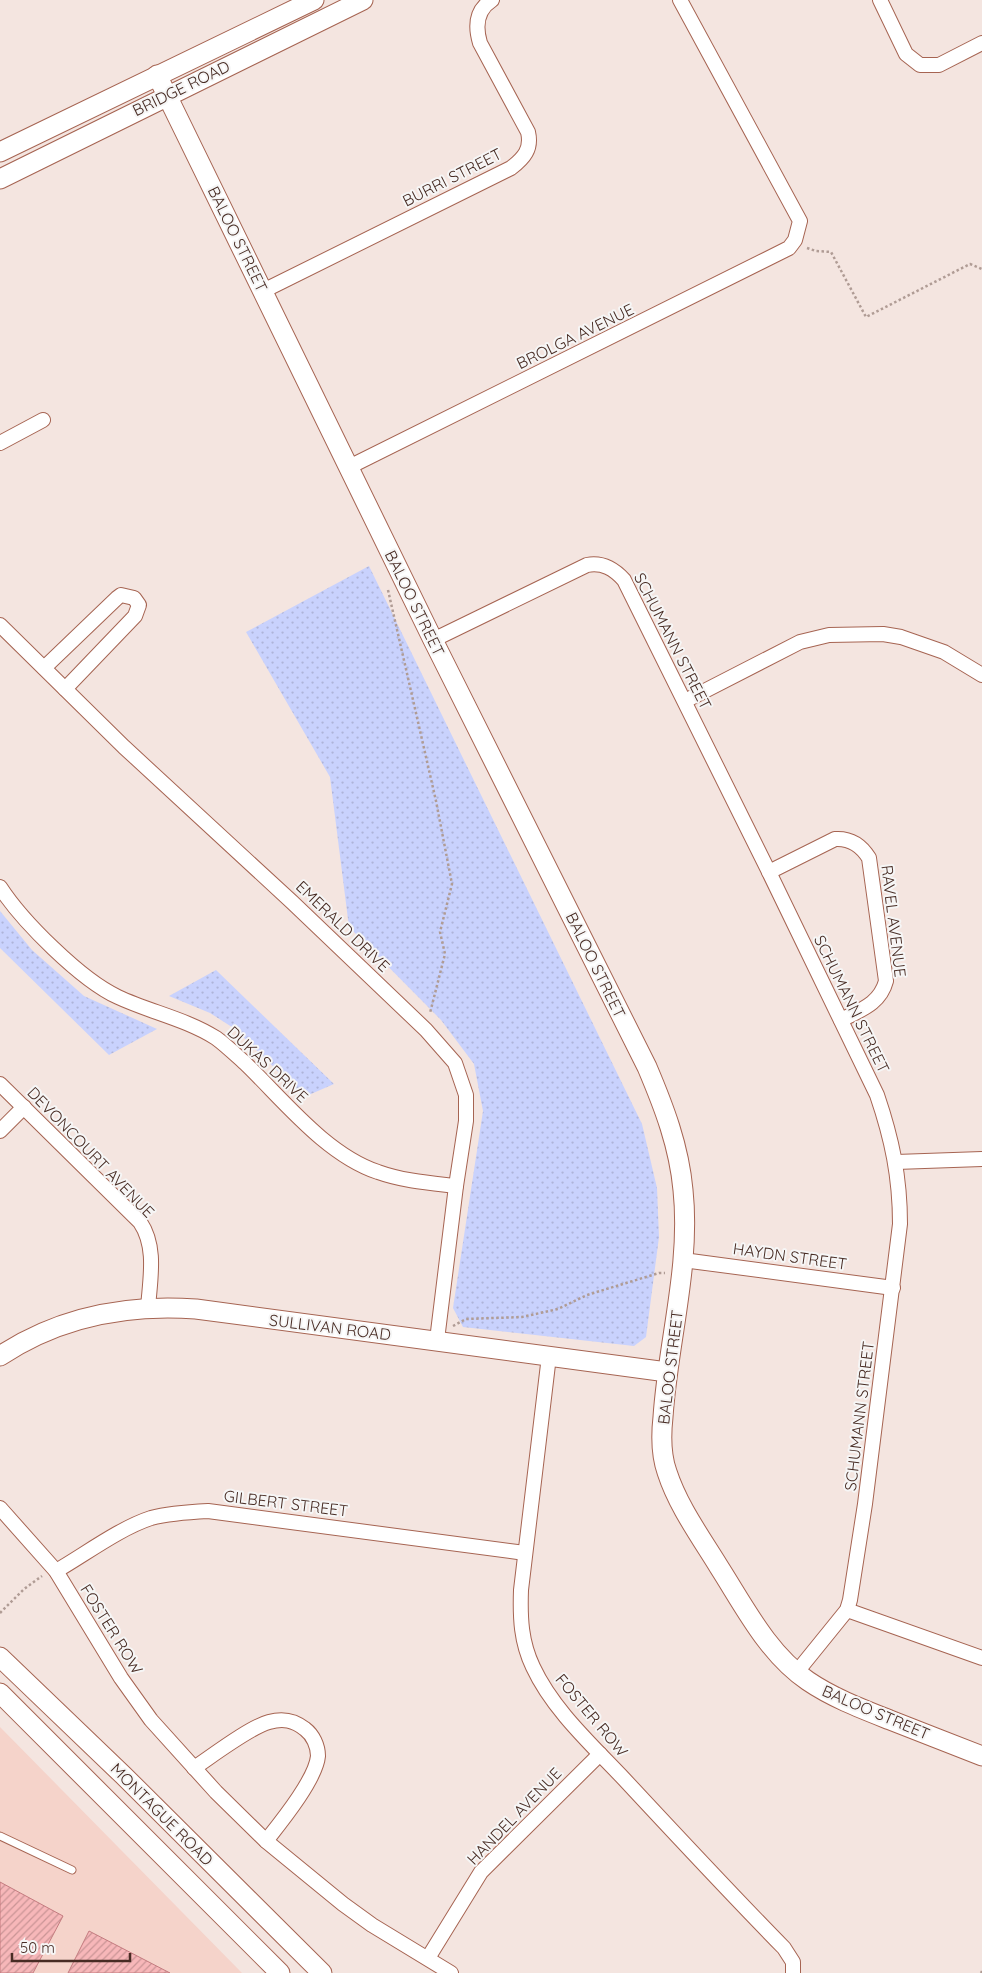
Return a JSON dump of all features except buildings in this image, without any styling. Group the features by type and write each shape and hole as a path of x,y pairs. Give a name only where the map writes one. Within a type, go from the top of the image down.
{"street":[{"name":"BRIDGE ROAD","path":"0,152 314,0"},
{"name":"BRIDGE ROAD","path":"0,179 363,0"},
{"name":"BURRI STREET","path":"263,291 511,168 524,156 529,148 528,132 478,37 479,14 486,4 492,0"},
{"name":"BROLGA AVENUE","path":"349,467 785,250 793,243 800,221 680,0"},
{"path":"880,0 906,54 920,65 939,65 982,43"},
{"name":"BALOO STREET","path":"157,76 433,640 659,1094 673,1135 681,1173 684,1209 682,1266 662,1418 663,1450 668,1474 677,1496 700,1537 751,1617 778,1653 796,1673 822,1689 862,1709 982,1756"},
{"path":"0,443 43,420"},
{"name":"SCHUMANN STREET","path":"433,640 587,564 603,565 618,573 624,580 685,701 877,1095 890,1135 896,1162 900,1224 864,1513 853,1586 847,1610 796,1673"},
{"path":"44,668 121,595 130,596 137,601 138,609 135,616 65,689"},
{"name":"EMERALD DRIVE","path":"0,625 65,689 426,1030 455,1063 466,1095 466,1121 437,1340"},
{"path":"685,701 800,642 829,635 858,634 901,637 944,652 982,676"},
{"name":"RAVEL AVENUE","path":"769,872 835,840 843,839 858,845 869,858 886,981 879,997 873,1003 841,1020"},
{"name":"DUKAS DRIVE","path":"0,887 25,918 66,960 88,978 118,997 198,1029 224,1044 338,1152 363,1166 391,1176 456,1186"},
{"name":"DEVONCOURT AVENUE","path":"0,1084 125,1206 143,1226 149,1242 151,1256 148,1308"},
{"path":"0,1131 24,1107"},
{"path":"896,1162 982,1159"},
{"name":"HAYDN STREET","path":"682,1266 893,1288"},
{"name":"SULLIVAN ROAD","path":"0,1356 30,1338 64,1324 108,1312 148,1308 196,1309 668,1372"},
{"name":"FOSTER ROW","path":"550,1356 525,1553 520,1613 522,1638 526,1652 550,1696 600,1754 784,1948 793,1962 793,1973"},
{"name":"FOSTER ROW","path":"0,1508 50,1573 136,1700 163,1735 236,1813 266,1841 343,1904 372,1925 452,1973"},
{"name":"GILBERT STREET","path":"50,1573 131,1526 167,1514 208,1511 525,1553"},
{"path":"847,1610 982,1658"},
{"name":"MONTAGUE ROAD","path":"0,1657 123,1775 322,1973"},
{"name":"MONTAGUE ROAD","path":"0,1693 280,1973"},
{"path":"194,1768 268,1722 289,1720 307,1730 315,1740 318,1750 315,1768 294,1802 266,1841"},
{"name":"HANDEL AVENUE","path":"428,1958 481,1872 600,1754"}],"lane":[{"path":"0,1836 72,1870"}],"path":[{"path":"804,246 816,251 831,252 866,317 970,264 982,269"},
{"path":"388,588 436,801 452,884 440,932 445,954 426,1030"},
{"path":"437,1340 457,1323 466,1319 522,1318 558,1309 587,1295 682,1266"},
{"path":"0,1613 24,1589 50,1573"}],"shaded area":[{"path":"369,566 642,1124 657,1188 659,1237 646,1337 634,1346 463,1327 453,1308 483,1111 474,1064 441,1020 349,927 330,777 246,632"},
{"path":"0,911 32,950 84,996 157,1029 109,1055 0,948"},
{"path":"216,970 334,1084 304,1097 235,1029 210,1013 169,996"},
{"path":"0,1727 242,1973 0,1973"}]}
